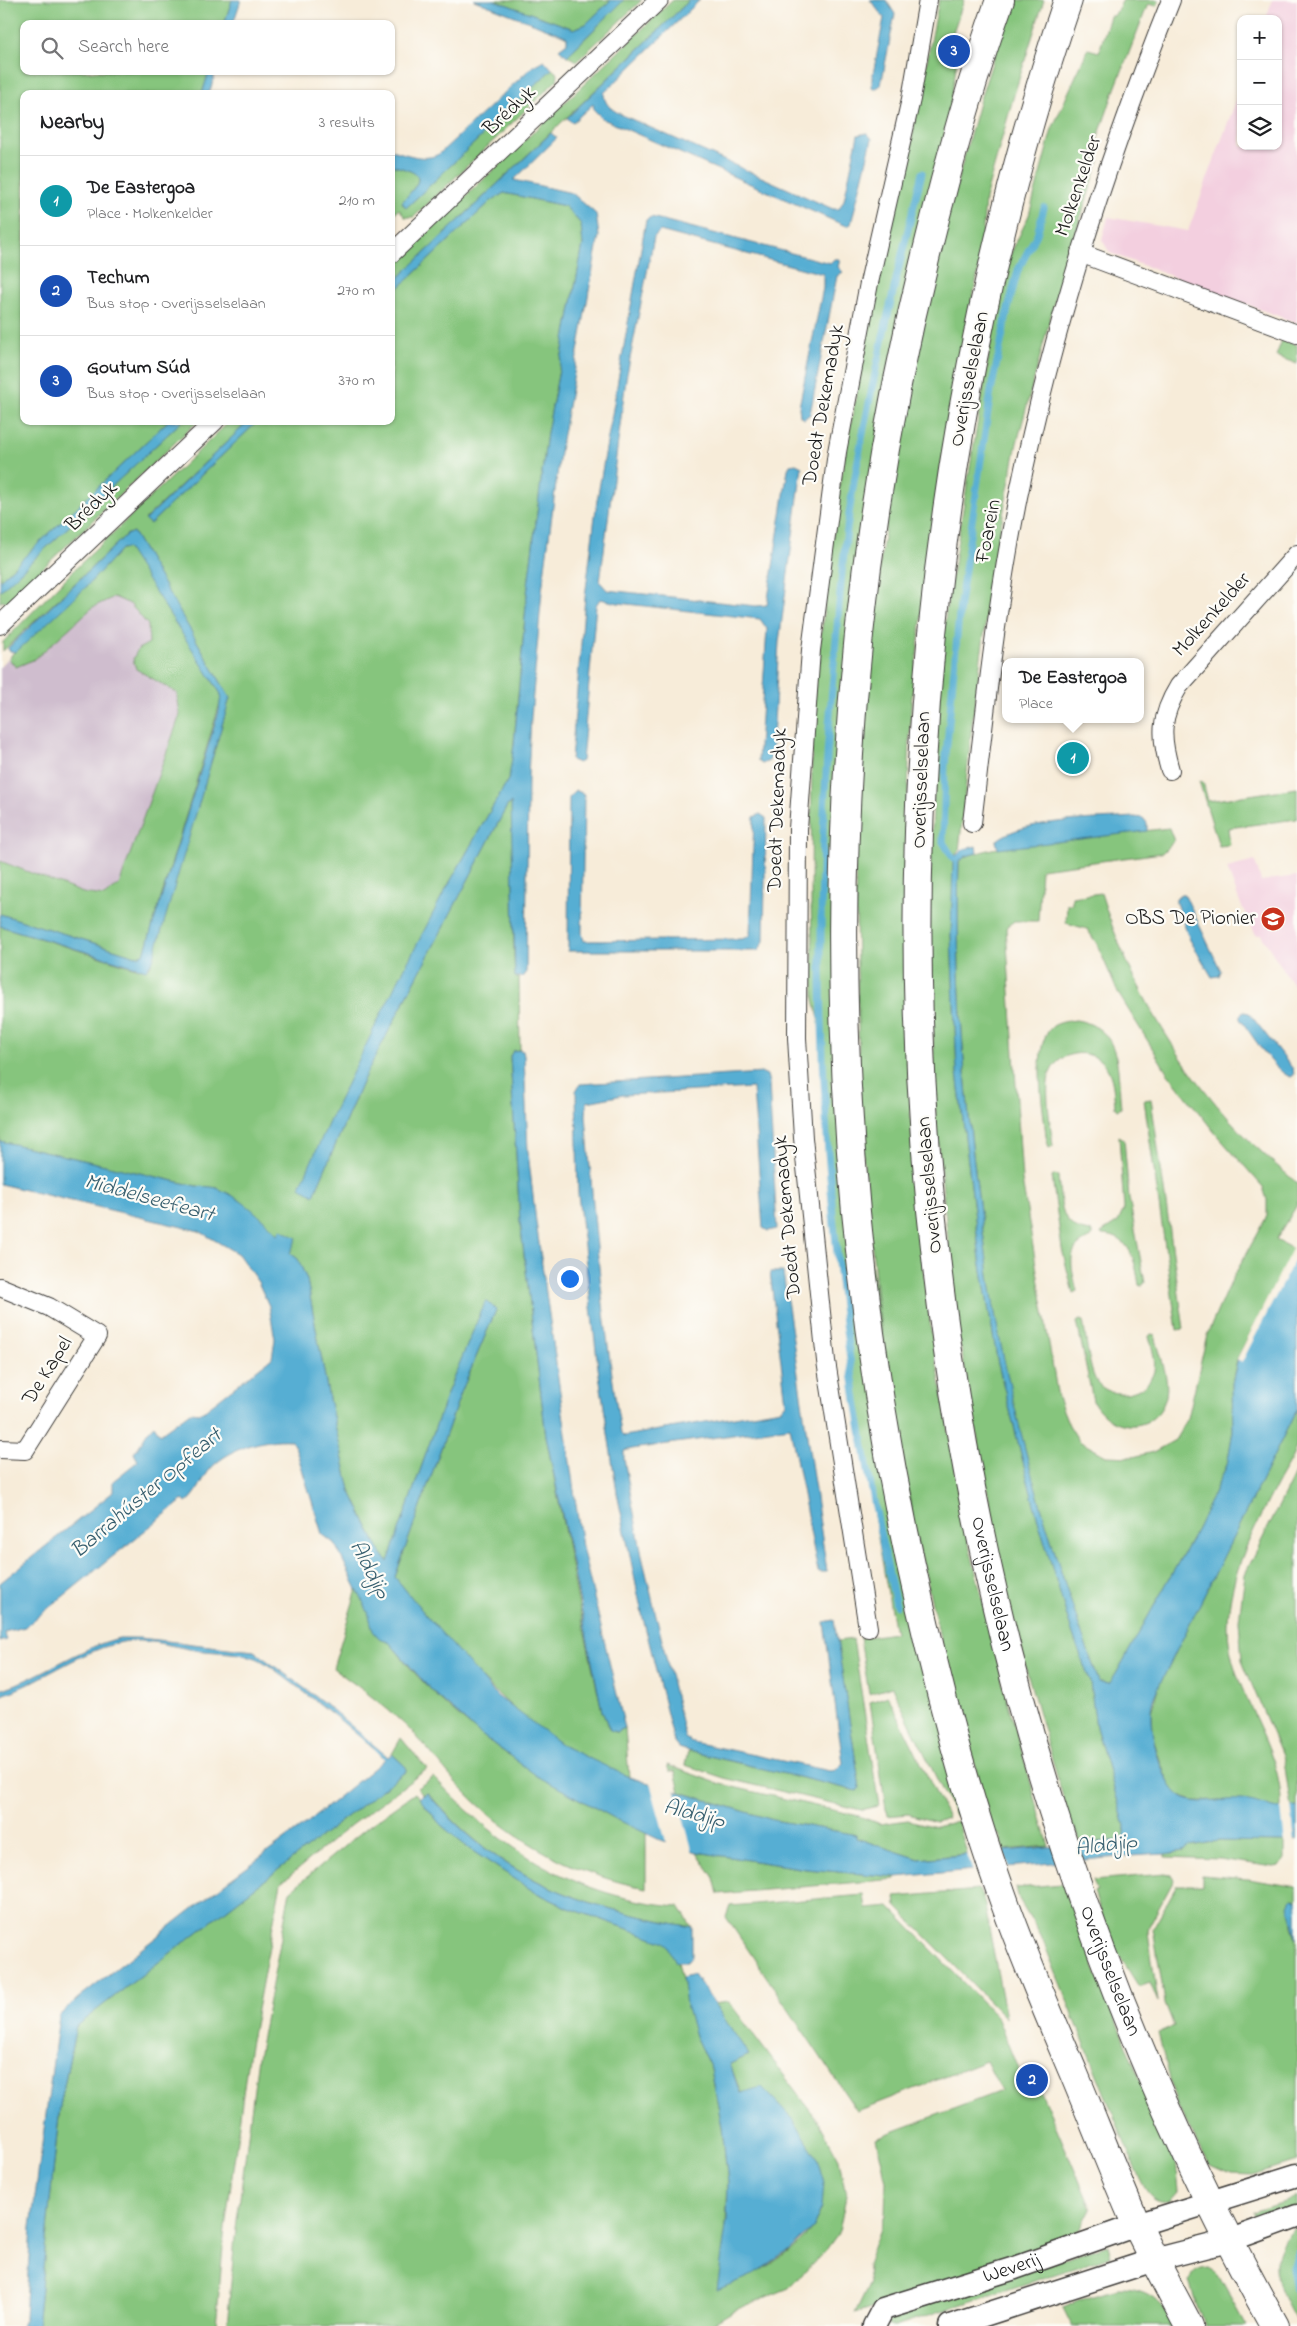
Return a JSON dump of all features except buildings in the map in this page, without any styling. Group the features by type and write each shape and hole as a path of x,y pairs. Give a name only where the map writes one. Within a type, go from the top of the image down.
{"main road":[{"path":"1000,0 968,96 935,217 890,413 874,507 852,692 843,905 843,1030 848,1126 858,1248 882,1422 902,1528 930,1649 982,1836 1003,1900 1137,2225 1189,2326"},
{"name":"Overijsselselaan","path":"1068,0 1006,211 961,418 945,524 930,649 923,752 918,905 918,1028 931,1220 946,1337 981,1536 1019,1697 1060,1829 1081,1893 1134,2032 1209,2202 1228,2241 1275,2326"}],"street":[{"name":"Brédyk","path":"395,250 659,0"},
{"name":"Doedt Dekemadyk","path":"868,1628 826,1360 803,1138 797,1038 798,829 810,650 837,452 870,283 910,108 928,0"},
{"name":"Molkenkelder","path":"1170,0 1136,87 1080,253 1297,334"},
{"name":"Foarein","path":"972,823 990,662 1018,499 1049,365 1080,253"},
{"name":"Brédyk","path":"0,625 211,425"},
{"name":"Molkenkelder","path":"1170,770 1164,748 1163,727 1172,697 1179,686 1297,554"},
{"name":"De Kapel","path":"0,1287 49,1307 97,1336 25,1450 0,1449"},
{"name":"Weverij","path":"879,2318 1137,2225 1297,2175"},
{"name":"Weverij","path":"950,2326 1154,2260 1228,2241 1297,2216"}],"shaded area":[{"path":"1272,0 1297,0 1297,323 1110,253 1102,240 1108,217 1188,231 1237,98 1237,150 1282,150 1282,15 1267,15"},
{"path":"121,549 221,694 136,956 0,914 0,667 85,588"},
{"name":"OBS De Pionier","path":"1255,861 1261,881 1297,876 1297,991 1261,935 1256,935 1240,903 1227,868"}],"green space":[{"path":"0,0 232,0 225,20 20,20 20,75 208,75 203,90 20,90 20,425 164,425 0,580"},
{"path":"494,0 611,0 586,24 574,29"},
{"path":"624,0 642,0 577,61 567,56"},
{"path":"673,0 690,0 395,281 395,263"},
{"path":"939,0 964,0 947,50 958,53 949,116 901,306 832,1030 962,1814 955,1816 892,1687 869,1694 860,1638 895,1633 853,1398 829,1199 819,1019 814,1000 811,906 812,712 838,493 870,321 911,143"},
{"path":"1013,0 1044,0 1014,95 985,199 981,258 949,415 933,522 911,706 904,905 906,1028 917,1222 931,1330 968,1540 1007,1700 1049,1846 1004,1850 999,1834 994,1835 944,1655 914,1526 880,1328 860,1126 855,857 871,625 902,415 947,219 980,99"},
{"path":"1123,0 1159,0 1157,6 1148,4 1113,94 1091,158 1099,161 1059,285 1017,443 994,561 972,724 959,851 956,854 951,935 957,1072 980,1259 998,1364 1038,1520 1068,1620 1090,1682 1096,1727 1125,1826 1123,1840 1081,1843 1075,1828 1072,1828 1010,1613 957,1327 936,1124 929,904 937,706 946,611 1003,270 1029,215 1052,129 1088,49 1099,52 1110,16 1114,16"},
{"path":"552,69 558,74 557,80 414,217 405,217 399,209 395,212 395,166 410,171 418,177 415,187 402,202 406,208"},
{"path":"504,193 565,206 581,224 583,245 547,433 527,594 512,764 509,778 442,896 301,1187 314,1195 364,1078 507,806 512,803 514,959 515,977 519,979 520,1050 513,1051 510,1056 520,1221 546,1436 579,1606 602,1711 610,1730 616,1732 625,1728 629,1777 572,1751 539,1729 516,1710 473,1669 395,1577 460,1395 496,1310 486,1301 448,1391 388,1562 378,1548 350,1490 329,1399 307,1280 298,1259 290,1253 281,1229 278,1235 262,1218 218,1188 196,1186 0,1141 0,926 139,969 150,967 230,698 133,532 126,535 3,651 3,642 73,571 226,425 245,425 145,519 150,524 254,425 395,425 395,291 491,201"},
{"path":"1282,340 1297,345 1297,364 1276,356"},
{"path":"178,425 194,425 6,603 4,600 0,603 0,591"},
{"path":"128,548 221,694 221,700 144,954 136,956 0,914 0,861 83,893 104,896 119,885 180,715 177,693 136,669 133,659 138,649 149,643 148,625 130,604 114,597 93,607 35,659 16,667 9,659 13,653 85,588 121,549"},
{"path":"1199,781 1203,782 1208,801 1297,788 1297,819 1228,828 1230,845 1219,846"},
{"path":"1169,828 1174,841 1162,853 1041,869 1038,921 1014,921 1006,928 1022,1180 1058,1398 1069,1425 1079,1441 1106,1456 1133,1457 1153,1452 1175,1440 1188,1418 1207,1335 1227,1289 1267,1216 1267,1200 1263,1187 1215,1133 1167,1072 1118,993 1097,944 1087,929 1066,923 1067,904 1072,904 1072,897 1101,893 1127,962 1162,1028 1183,1060 1229,1119 1254,1145 1297,1183 1297,1205 1276,1240 1293,1249 1237,1359 1232,1383 1233,1431 1227,1465 1197,1529 1110,1683 1099,1682 1072,1604 1035,1485 1013,1404 1000,1346 981,1218 962,1040 958,952 959,862 966,856 992,849"},
{"path":"1076,1020 1091,1025 1102,1032 1110,1041 1115,1053 1121,1108 1117,1110 1115,1108 1108,1070 1095,1057 1087,1054 1078,1054 1062,1059 1055,1065 1048,1080 1048,1109 1053,1146 1049,1148 1041,1095 1040,1062 1042,1047 1046,1035 1053,1026"},
{"path":"1151,1099 1184,1329 1177,1330 1144,1100"},
{"path":"1119,1136 1124,1139 1129,1198 1145,1283 1141,1286 1139,1285 1136,1267 1130,1251 1119,1240 1112,1236 1102,1235 1101,1233 1118,1222 1124,1209"},
{"path":"1058,1176 1061,1205 1068,1221 1082,1230 1093,1232 1092,1237 1079,1245 1072,1256 1072,1268 1077,1291 1073,1293 1062,1249 1052,1177"},
{"path":"1083,1321 1094,1377 1103,1388 1111,1392 1128,1393 1145,1386 1154,1371 1149,1336 1151,1334 1155,1335 1167,1381 1167,1389 1161,1409 1153,1418 1143,1423 1121,1424 1101,1412 1093,1401 1077,1322"},
{"path":"1297,1409 1296,1448 1244,1552 1233,1587 1228,1625 1230,1649 1236,1672 1274,1762 1280,1785 1281,1809 1252,1802 1194,1801 1174,1792 1165,1775 1152,1732 1151,1712 1158,1688"},
{"path":"1297,1469 1297,1807 1291,1808 1284,1761 1242,1661 1239,1620 1245,1574"},
{"path":"357,1589 381,1630 411,1668 444,1703 480,1734 520,1763 561,1789 646,1833 646,1888 596,1875 572,1866 505,1827 459,1786 404,1724 333,1668"},
{"path":"853,1639 879,1806 861,1810 724,1778 685,1765 688,1751 857,1791 860,1788 837,1641"},
{"path":"888,1696 948,1818 936,1822 908,1814 887,1816 870,1702"},
{"path":"401,1738 427,1769 351,1825 281,1883 248,2057 224,2236 216,2326 37,2326 60,2106 76,2026 406,1771 406,1767 392,1754"},
{"path":"667,1765 720,1784 859,1816 880,1824 908,1820 936,1827 958,1821 967,1854 919,1859 856,1838 856,1835 773,1820 680,1792 675,1771 669,1771"},
{"path":"434,1777 486,1827 514,1848 544,1866 575,1881 608,1893 642,1901 679,1906 692,1927 615,1910 580,1899 516,1869 486,1849 428,1793 423,1795 417,1788"},
{"path":"415,1793 440,1824 468,1848 533,1891 566,1907 666,1942 678,1962 695,2036 711,2069 722,2127 728,2183 723,2286 760,2270 794,2248 812,2229 822,2207 741,2093 730,2064 749,2055 713,2004 729,2002 819,2122 839,2159 846,2196 839,2232 826,2250 789,2288 735,2310 709,2326 227,2326 235,2237 258,2057 290,1891 370,1825"},
{"path":"1218,1841 1285,1842 1285,1859 1280,1866 1274,1867 1219,1859 1165,1857 1165,1854 1184,1851 1190,1846"},
{"path":"697,1852 806,1869 896,1877 896,1879 718,1894 714,1878"},
{"path":"1172,1875 1174,1880 1149,1926 1148,1932 1158,2002 1150,1983 1139,1987 1111,1942 1094,1892 1097,1891 1093,1880"},
{"path":"1202,1875 1247,1879 1297,1887 1297,1900 1292,1900 1293,1927 1297,1939 1297,2161 1252,2175 1230,2174 1210,2165 1177,2106 1158,2033 1174,2026 1165,2003 1153,1928 1177,1885 1202,1885"},
{"path":"1062,1884 1129,2053 1176,2162 1179,2191 1170,2201 1156,2200 1147,2191 1140,2179 1041,1936 1019,1899 1016,1888"},
{"path":"979,1890 984,1901 1006,2018 896,1906 895,1897"},
{"path":"864,1895 866,1909 890,1907 997,2017 1024,2084 1036,2080 1091,2208 1081,2228 1069,2238 1026,2258 855,2314 870,2283 867,2264 885,2215 886,2181 876,2138 1001,2091 986,2061 857,2111 726,1917 730,1906"},
{"path":"1297,2197 1297,2209 1256,2222 1253,2211"},
{"path":"1297,2227 1297,2323 1279,2285 1276,2261 1279,2249 1286,2238"},
{"path":"1108,2244 1111,2256 895,2326 888,2326 892,2314"},
{"path":"1208,2268 1218,2274 1247,2326 1204,2326 1189,2282 1196,2272"},
{"path":"1118,2288 1138,2290 1153,2297 1165,2309 1175,2326 1072,2326 1063,2308 1089,2296"}],"water":[{"path":"232,0 241,0 234,20 225,20"},
{"path":"474,0 494,0 574,29 586,24 611,0 624,0 567,56 559,49 567,43 567,37"},
{"path":"690,0 700,0 604,93 607,103 620,114 833,209 839,209 844,200 858,135 867,133 872,139 851,224 847,226 841,224 603,119 594,110 593,104 572,123 567,118"},
{"path":"870,0 886,0 895,14 881,85 875,89 872,87 872,79 884,18"},
{"path":"544,60 552,69 406,208 402,202 415,187 418,178 410,171 395,166 395,151 421,157 439,154 533,66"},
{"path":"208,75 215,75 210,90 203,90"},
{"path":"551,133 557,138 514,180 572,193 596,214 599,236 561,445 542,591 531,717 528,778 526,972 522,977 515,977 511,803 507,806 364,1078 314,1195 300,1187 332,1115 383,1010 442,896 509,778 514,745 527,594 547,433 583,245 581,224 565,206 504,193 491,201 395,291 395,281"},
{"path":"651,217 830,263 834,259 840,259 838,267 843,272 837,276 810,414 804,419 800,416 799,407 823,288 823,274 660,231 654,237 626,379 600,582 607,590 756,606 767,605 788,469 790,465 796,464 802,467 779,642 772,754 769,761 762,764 758,761 767,629 760,619 618,603 600,599 596,605 582,761 578,763 571,760 585,597 597,500 646,220"},
{"path":"164,425 178,425 0,591 0,580"},
{"path":"245,425 254,425 150,524 145,520"},
{"path":"133,532 230,698 153,960 146,970 0,926 0,914 136,956 144,954 219,711 221,694 127,548 121,549 85,588 16,652 9,651 8,648 126,535"},
{"path":"575,790 584,794 582,933 584,941 742,939 750,936 754,817 760,814 766,818 764,941 758,951 568,951 569,798"},
{"path":"1134,817 1143,818 1147,823 1147,831 998,849 996,841 1008,833 1042,824"},
{"path":"976,846 977,853 966,856 959,862 960,996 962,1040 975,1173 989,1273 1005,1364 1024,1445 1059,1564 1099,1682 1110,1683 1116,1674 1197,1529 1227,1465 1233,1431 1232,1383 1237,1362 1297,1244 1297,1409 1157,1691 1152,1703 1151,1723 1159,1761 1170,1785 1177,1794 1185,1799 1199,1802 1241,1800 1280,1808 1297,1807 1297,1840 1285,1842 1218,1841 1190,1846 1184,1851 1165,1854 896,1877 806,1869 697,1852 660,1840 614,1818 537,1776 476,1731 430,1689 388,1641 379,1638 373,1631 368,1612 335,1544 322,1534 295,1446 290,1440 257,1443 224,1457 208,1472 190,1500 186,1503 183,1500 25,1627 4,1632 7,1640 0,1642 0,1583 113,1492 113,1481 138,1461 134,1453 154,1425 160,1434 190,1412 201,1413 272,1358 275,1339 269,1306 258,1282 238,1254 199,1231 0,1184 0,1141 196,1186 217,1188 244,1203 278,1234 281,1229 297,1238 290,1253 298,1259 307,1280 329,1399 350,1490 378,1548 388,1562 448,1391 486,1300 496,1310 460,1395 395,1577 497,1696 565,1747 629,1777 773,1820 856,1835 856,1838 919,1859 1123,1840 1125,1826 1096,1727 1090,1682 1068,1620 1038,1520 998,1364 980,1259 957,1072 951,935 953,858 964,849"},
{"path":"1185,895 1221,971 1219,976 1212,977 1190,940 1176,903 1176,898"},
{"path":"1244,1012 1249,1013 1293,1069 1294,1075 1291,1077 1285,1074 1271,1061 1240,1019 1240,1015"},
{"path":"513,1051 523,1051 524,1056 528,1152 536,1222 582,1547 625,1728 616,1732 610,1730 602,1711 546,1436 520,1221 510,1056"},
{"path":"763,1073 767,1075 769,1083 777,1229 768,1231 763,1228 753,1088 623,1095 587,1102 586,1115 592,1195 609,1354 621,1433 624,1436 781,1409 786,1403 770,1272 783,1272 827,1572 818,1572 790,1427 632,1449 624,1451 624,1459 642,1556 685,1738 692,1742 830,1771 836,1770 843,1763 824,1622 834,1620 860,1788 857,1791 688,1751 679,1748 674,1742 642,1614 617,1493 598,1368 578,1194 576,1091 580,1084"},
{"path":"119,1638 140,1638 254,1651 323,1702 388,1757 392,1754 406,1767 406,1771 76,2026 60,2106 37,2326 21,2326 25,2317 31,2227 59,2016 77,1999 227,1882 307,1823 385,1759 337,1718 271,1667 253,1657 237,1654 197,1650 154,1642 126,1641 73,1660 30,1683 0,1696 0,1690 30,1678 88,1649"},
{"path":"427,1793 485,1849 515,1869 546,1885 579,1899 614,1910 692,1927 692,1956 687,1962 676,1962 665,1942 566,1907 533,1891 468,1848 440,1824 419,1798"},
{"path":"1292,1899 1297,1900 1297,1939 1289,1906"},
{"path":"694,1974 749,2055 730,2064 740,2093 762,2087 793,2119 816,2156 824,2182 822,2207 813,2228 788,2251 752,2275 717,2290 727,2219 728,2183 722,2127 711,2069 695,2036 686,2005 682,1977"}],"pier":[{"path":"1295,1243 1297,1244 1297,1255 1242,1362 1237,1359"},
{"path":"649,1779 675,1788 693,1853 667,1845"},
{"path":"1291,1805 1295,1842 1285,1844 1281,1807"},
{"path":"1003,1848 1010,1869 973,1872 966,1851"}],"waterway":[{"path":"896,1605 872,1492 853,1378 838,1264 828,1149 822,1034 821,919 824,803 841,579 848,525 856,471 878,358 922,173"},
{"path":"953,858 943,842 945,766 960,604 991,391 1008,309 1018,270 1037,234 1044,208"},
{"path":"1297,2253 1292,2268 1297,2296"}],"place":[{"name":"Goutum Súd","path":"954,51"},
{"name":"De Eastergoa","path":"1073,758"},
{"name":"OBS De Pionier","path":"1273,919"},
{"name":"Techum","path":"1032,2080"}],"water label":[{"name":"Middelseefeart","path":"149,1199"},
{"name":"Barrahúster Opfeart","path":"147,1494"},
{"name":"Alddjip","path":"369,1570"},
{"name":"Alddjip","path":"694,1815"},
{"name":"Alddjip","path":"1106,1846"}]}
